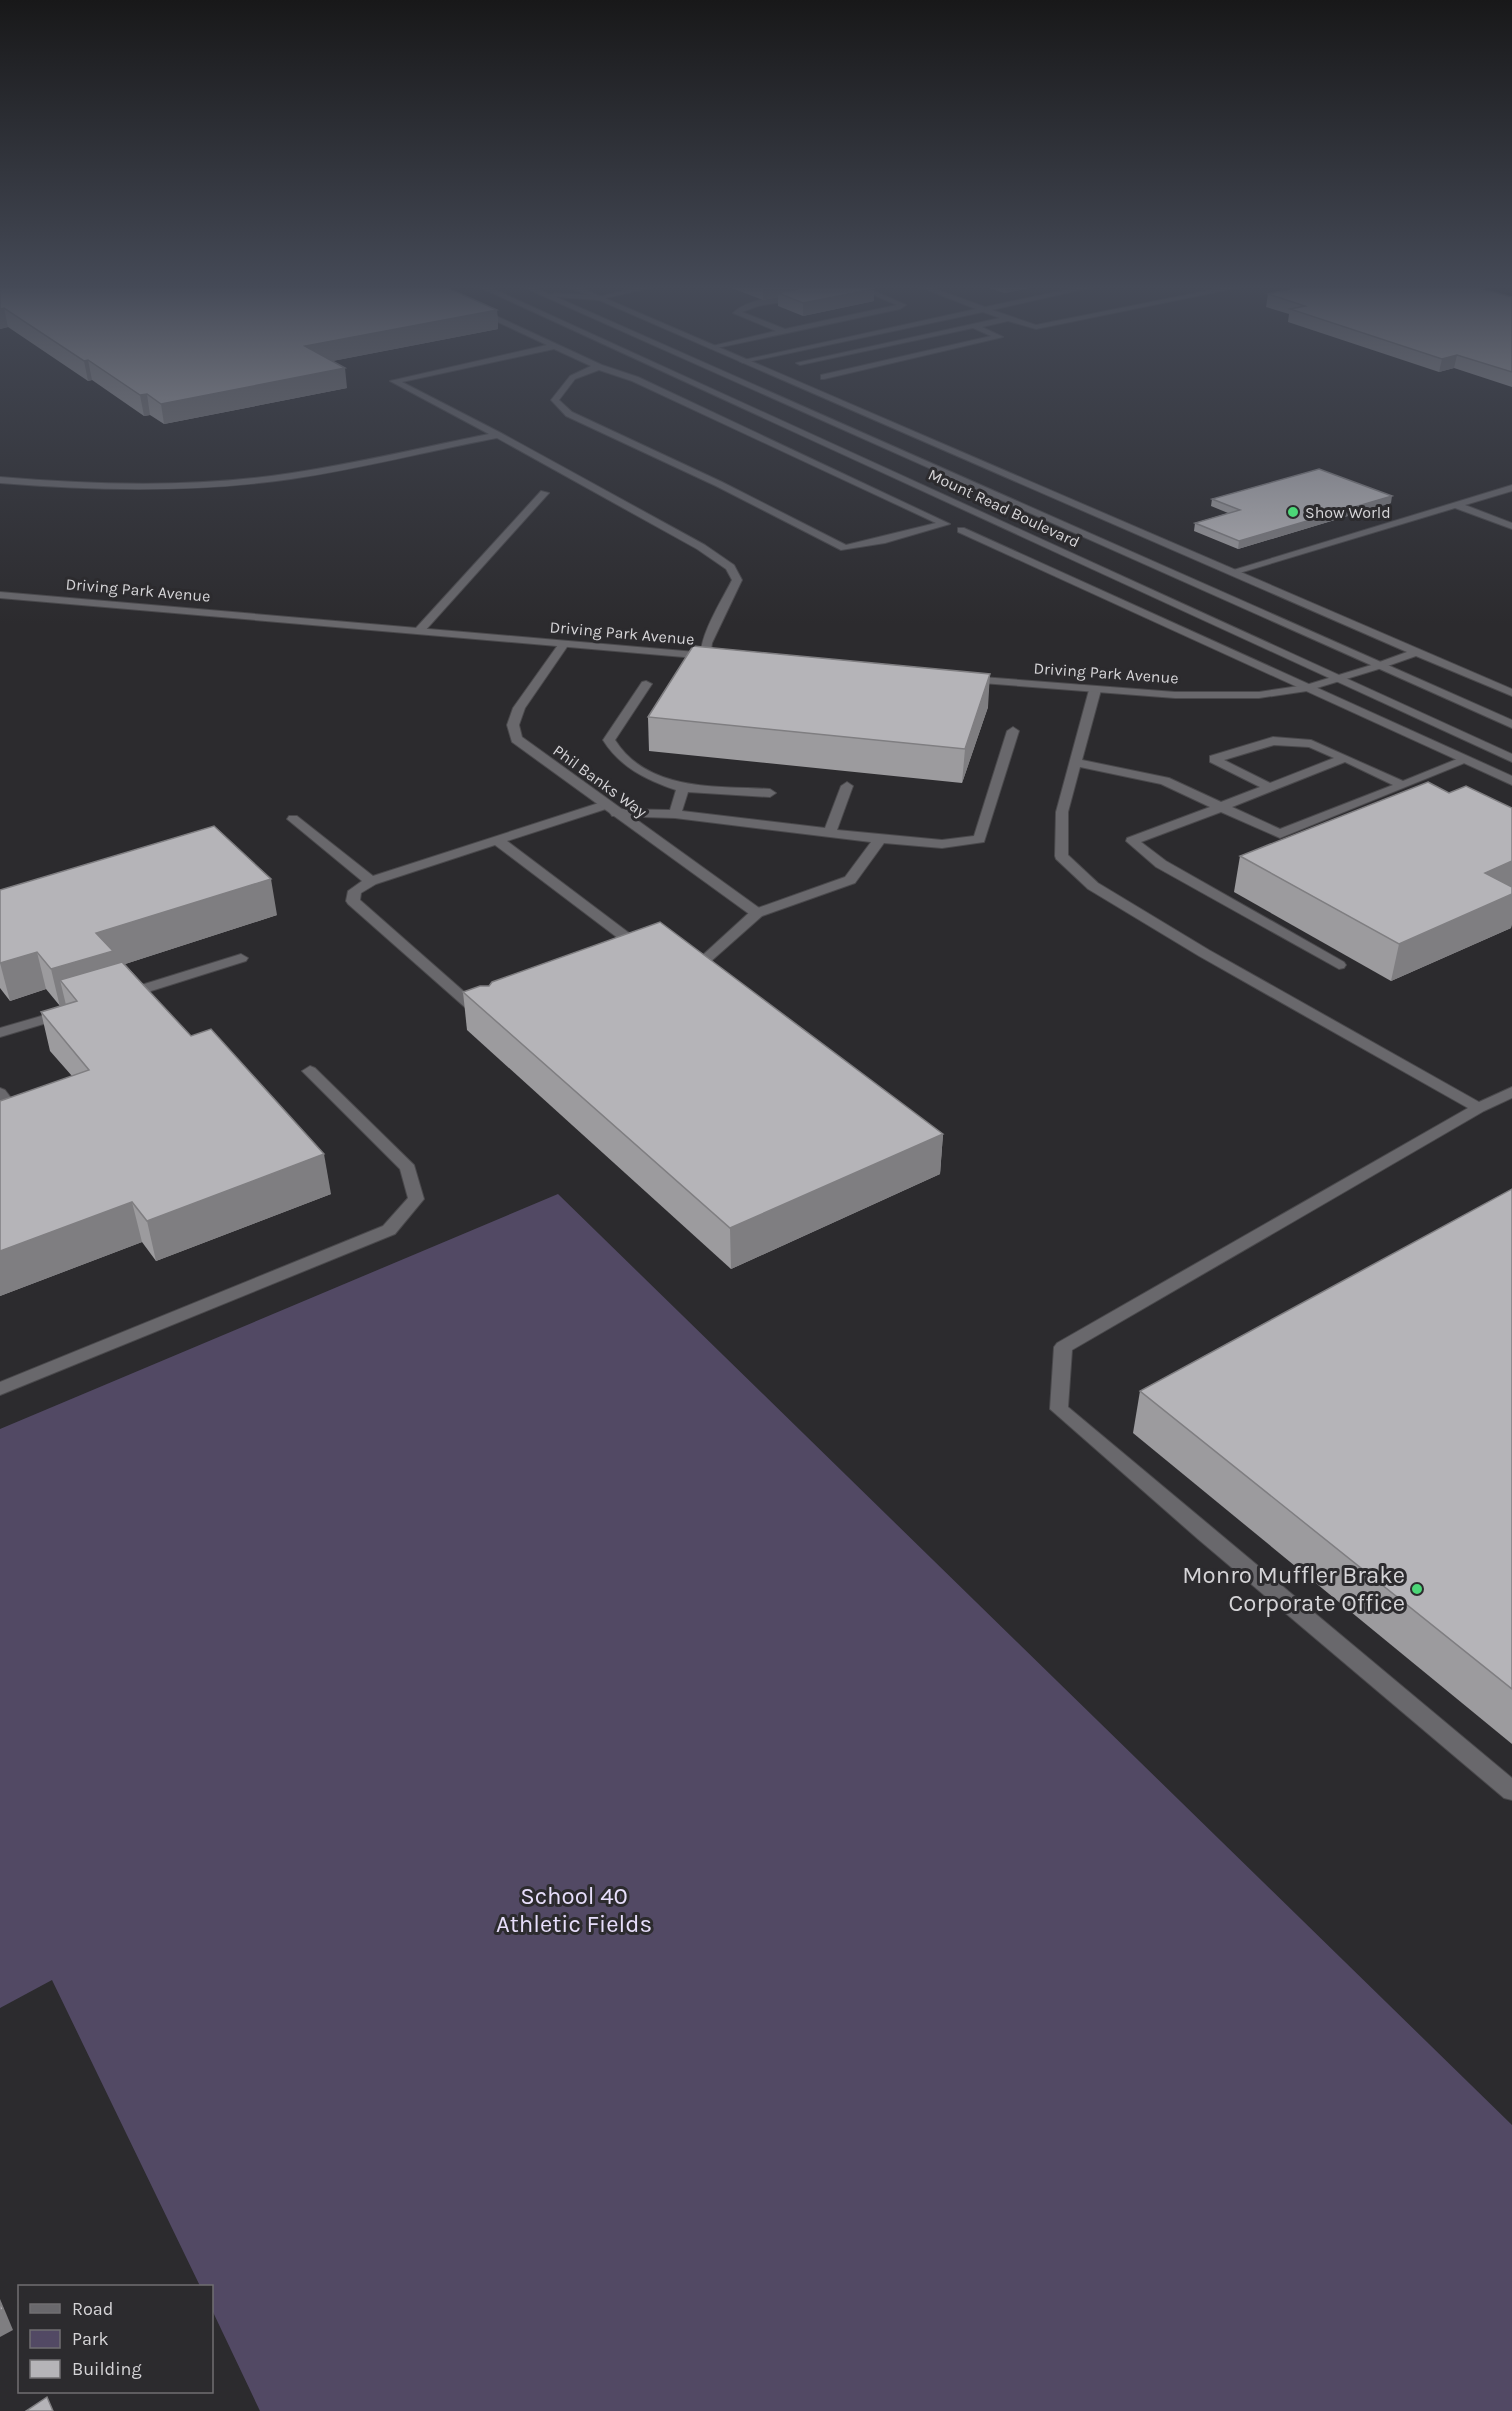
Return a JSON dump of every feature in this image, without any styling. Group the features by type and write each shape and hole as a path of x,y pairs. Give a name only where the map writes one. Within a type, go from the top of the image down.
{"street":[{"path":"430,400 498,435"},
{"path":"555,400 569,414 719,484 845,548 945,524"},
{"name":"Mount Read Boulevard","path":"677,400 945,524 1512,781"},
{"name":"Mount Read Boulevard","path":"728,400 1512,758"},
{"name":"Mount Read Boulevard","path":"779,400 1512,724"},
{"name":"Mount Read Boulevard","path":"832,400 1512,693"},
{"name":"Driving Park Avenue","path":"0,595 712,657 707,643 737,580 730,567 701,547 498,435"},
{"path":"0,480 70,486 180,486 291,476 498,435"},
{"path":"1232,572 1512,488"},
{"path":"419,631 544,492"},
{"path":"1455,505 1512,526"},
{"name":"Phil Banks Way","path":"564,644 519,708 513,725 516,739 757,913"},
{"name":"Driving Park Avenue","path":"956,678 1095,690 1226,696 1259,695 1306,688 1338,680 1416,652"},
{"path":"646,684 609,740 615,752 658,781 683,788 770,793"},
{"path":"1095,690 1062,813 1061,856 1093,886 1204,953 1479,1108"},
{"path":"487,1019 353,901 355,891 371,881 497,840 610,809 675,814 880,839 942,844 979,838 1013,731"},
{"path":"1270,788 1214,759 1273,741 1311,744 1403,785"},
{"path":"1339,965 1161,864 1132,841 1346,758"},
{"path":"1076,762 1165,781 1280,834 1466,760"},
{"path":"830,832 847,786"},
{"path":"675,814 683,788"},
{"path":"293,819 371,881"},
{"path":"720,978 701,963 757,913 850,880 880,839"},
{"path":"497,840 640,948"},
{"path":"110,999 242,958"},
{"path":"0,1033 77,1009"},
{"path":"0,1389 389,1230 416,1199 408,1168 310,1071"},
{"path":"1512,1092 1479,1108 1063,1347 1059,1410 1232,1558 1512,1791"},
{"path":"0,1093 20,1121"}],"green space":[{"name":"School 40 Athletic Fields","path":"558,1194 1512,2125 1512,2411 260,2411 213,2312 213,2285 200,2285 52,1980 0,2008 0,1429"}],"building":[{"path":"155,400 184,400 161,404"},
{"name":"Show World","path":"1319,469 1392,496 1239,541 1195,523 1240,510 1212,499"},
{"path":"693,646 990,674 965,749 648,717"},
{"path":"1428,782 1449,793 1466,786 1512,808 1512,861 1485,873 1512,887 1512,894 1399,944 1240,856"},
{"path":"214,826 271,879 96,933 113,951 51,969 37,952 0,963 0,890"},
{"path":"660,922 943,1134 730,1228 463,992 480,986 489,986 492,982"},
{"path":"122,962 191,1036 211,1029 324,1154 147,1221 132,1202 0,1251 0,1101 89,1070 41,1012 77,1001 60,980"},
{"name":"Monro Muffler Brake Corporate Office","path":"1512,1189 1512,1689 1140,1391"},
{"path":"47,2397 53,2411 26,2411"}],"place":[{"name":"Show World","path":"1293,512"},
{"name":"Monro Muffler Brake Corporate Office","path":"1417,1589"}]}
